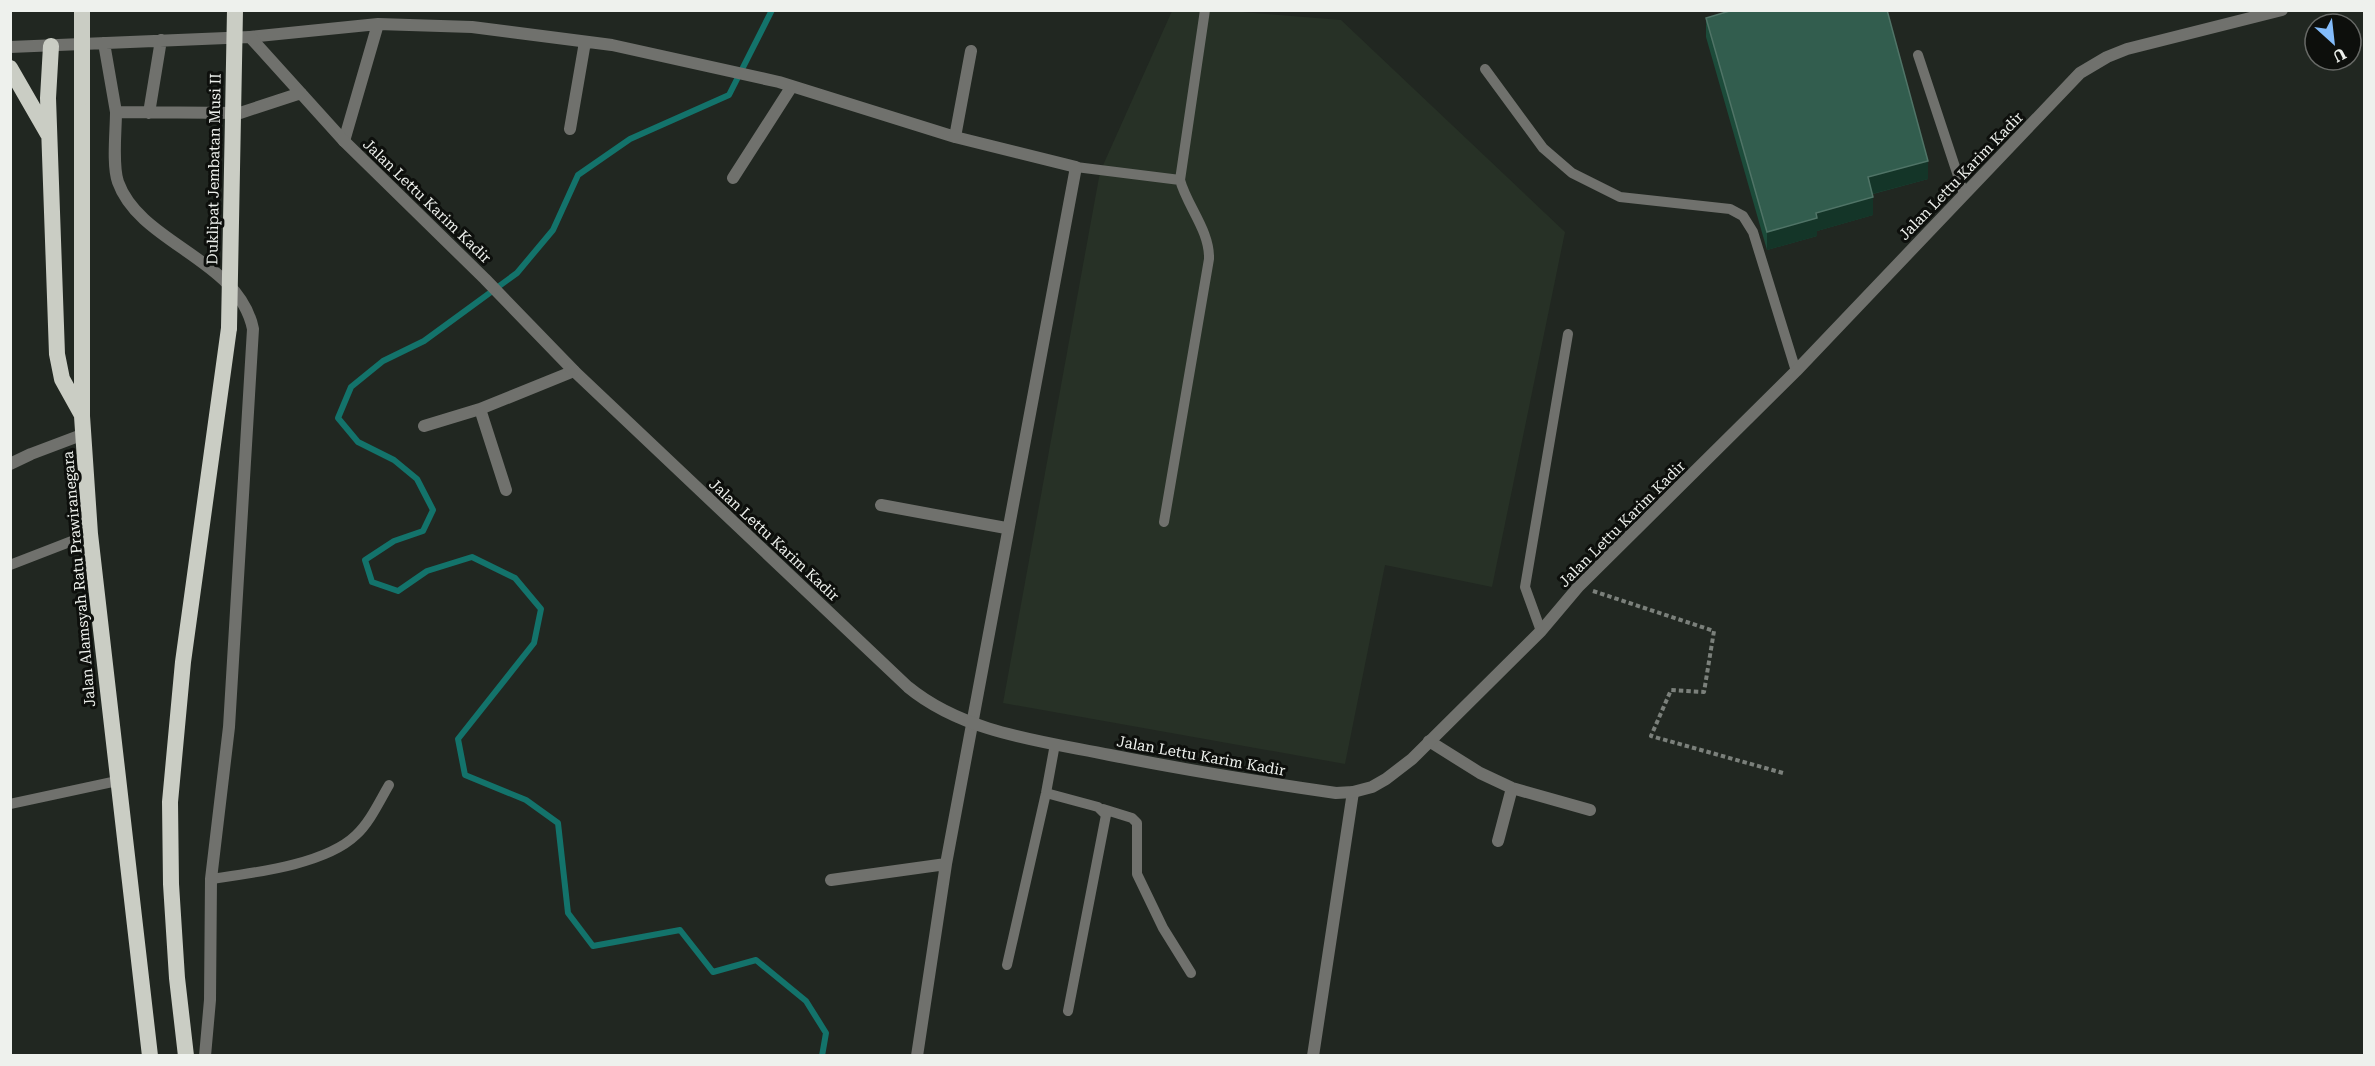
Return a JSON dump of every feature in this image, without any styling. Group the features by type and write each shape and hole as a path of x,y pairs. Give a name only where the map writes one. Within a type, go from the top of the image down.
{"highway":[{"name":"Jalan Alamsyah Ratu Prawiranegara","path":"82,10 82,416 90,534 150,1056"},
{"name":"Duklipat Jembatan Musi II","path":"186,1056 177,978 171,884 170,802 183,662 229,328 235,10"},
{"path":"51,46 49,138 57,354 63,379 82,416"},
{"path":"10,68 49,138"}],"street":[{"name":"Jalan Lettu Karim Kadir","path":"250,37 344,141 485,279 574,371 908,687 926,701 972,724 1055,744 1224,777 1336,793 1353,792 1386,779 1429,741 1541,631 1579,586 1796,371 2062,92 2094,64 2127,49 2282,10"},
{"path":"344,141 378,24"},
{"path":"10,47 250,37 378,24 472,27 585,42 754,76 955,137 1076,166 1006,528 945,864 917,1056"},
{"path":"150,112 161,40"},
{"path":"570,129 585,42"},
{"path":"104,43 116,112 117,178 122,192 144,218 216,273 244,305 253,329 229,726 211,879 210,1000 205,1056"},
{"path":"955,137 971,51"},
{"path":"733,178 792,86"},
{"path":"116,112 240,113 301,93"},
{"path":"424,426 480,409 574,371"},
{"path":"480,409 506,490"},
{"path":"10,464 84,434"},
{"path":"881,505 1006,528"},
{"path":"1429,741 1480,773 1512,788 1590,810"},
{"path":"1498,841 1512,788"},
{"path":"1313,1056 1353,792"},
{"path":"831,880 945,864"}],"lane":[{"path":"1164,522 1209,259 1209,244 1185,198 1180,180 1205,10"},
{"path":"1918,55 1964,194"},
{"path":"1485,69 1543,148 1572,173 1620,197 1721,207 1743,216 1754,232 1796,371"},
{"path":"1076,166 1180,180"},
{"path":"1541,631 1525,587 1568,334"},
{"path":"10,565 90,534"},
{"path":"1007,965 1046,794 1055,744"},
{"path":"10,804 117,781"},
{"path":"211,879 265,870 329,852 344,844 364,825 389,785"},
{"path":"1046,794 1132,818 1138,826 1135,863 1137,874 1163,928 1191,973"},
{"path":"1068,1011 1106,818 1103,809"}],"path":[{"path":"1579,586 1714,632 1704,692 1671,690 1651,736 1783,773"}],"shaded area":[{"path":"1172,11 1230,11 1341,20 1565,232 1492,587 1385,565 1345,764 1003,703 1100,172"}],"building":[{"path":"1733,10 1887,10 1928,161 1868,177 1873,197 1816,213 1817,218 1767,232 1706,18"}],"waterway":[{"path":"772,10 729,95 630,139 578,175 553,230 517,273 424,341 383,361 351,387 338,418 358,442 394,460 417,479 433,510 423,531 394,541 365,560 372,582 398,591 427,571 472,557 515,578 541,609 534,643 458,739 465,775 526,800 558,823 568,913 593,946 680,930 713,972 756,960 806,1001 826,1033 822,1056"}]}
